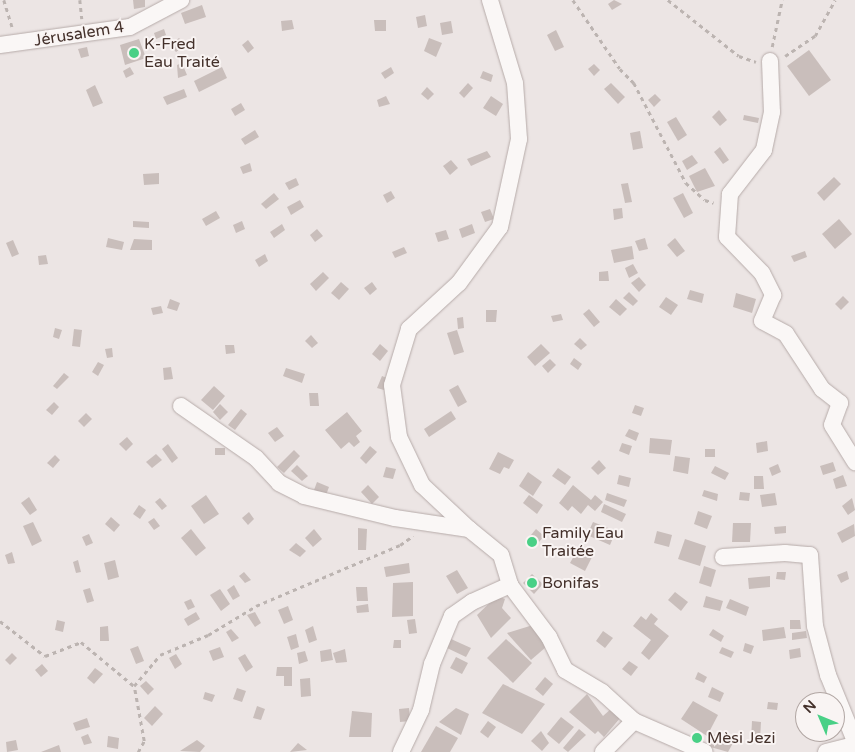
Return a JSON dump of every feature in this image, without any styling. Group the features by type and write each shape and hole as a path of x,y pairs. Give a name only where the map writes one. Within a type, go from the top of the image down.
{"street":[{"name":"Jérusalem 4","path":"0,45 130,27 181,0"},
{"path":"490,0 515,84 519,139 500,227 459,283 409,329 392,385 399,437 422,485 469,529 501,555 510,585 549,637 565,670 602,692 634,722 706,752"},
{"path":"770,61 772,112 764,150 730,194 727,237 762,273 773,295 762,320 786,334 822,389 840,403 832,425 855,462"},
{"path":"181,406 256,458 287,486 330,503 469,529"},
{"path":"270,486 287,486"},
{"path":"723,557 786,552 810,555 815,626 828,675 855,741"},
{"path":"401,752 421,710 432,664 452,616 510,585"},
{"path":"603,752 634,722"},
{"path":"826,752 855,746"}],"path":[{"path":"4,0 17,43"},
{"path":"573,0 620,69 634,83 686,183 705,200 728,207"},
{"path":"668,0 739,56 762,64 795,53 815,36 835,0"},
{"path":"770,61 782,0"},
{"path":"134,686 160,655 208,635 273,598 400,545 431,523"},
{"path":"0,621 45,656 81,642 134,686 144,741 138,752"}],"building":[{"path":"133,0 145,0 145,7 134,9"},
{"path":"614,0 622,4 612,10 608,4"},
{"path":"202,5 206,17 185,24 181,13"},
{"path":"425,15 427,26 418,28 416,17"},
{"path":"292,20 294,29 282,31 281,21"},
{"path":"374,20 386,20 386,31 375,31"},
{"path":"451,21 453,33 442,35 440,23"},
{"path":"164,29 166,35 156,39 154,33"},
{"path":"556,30 564,47 555,51 547,35"},
{"path":"179,38 186,45 176,52 170,45"},
{"path":"429,38 442,43 436,57 424,51"},
{"path":"139,39 146,58 125,65 120,45"},
{"path":"248,40 254,48 248,53 242,45"},
{"path":"87,47 89,56 81,58 78,49"},
{"path":"809,50 831,80 809,96 787,66"},
{"path":"182,63 187,75 178,78 177,65"},
{"path":"594,64 600,70 594,76 588,69"},
{"path":"130,67 134,74 126,78 123,71"},
{"path":"222,67 227,78 199,92 194,81"},
{"path":"391,67 394,73 385,79 381,73"},
{"path":"483,71 493,75 491,82 480,78"},
{"path":"468,83 473,88 464,98 459,93"},
{"path":"611,83 625,97 618,104 604,89"},
{"path":"95,85 103,103 93,107 86,90"},
{"path":"427,87 434,94 428,100 421,94"},
{"path":"184,89 187,97 167,105 163,97"},
{"path":"655,94 661,100 654,107 648,100"},
{"path":"386,96 390,104 379,107 377,100"},
{"path":"491,96 503,104 496,116 483,108"},
{"path":"241,103 245,110 235,116 231,109"},
{"path":"719,110 727,120 720,126 712,117"},
{"path":"744,115 759,118 758,123 743,120"},
{"path":"676,117 687,135 678,141 667,122"},
{"path":"255,130 259,137 245,145 241,139"},
{"path":"640,131 643,148 633,150 630,133"},
{"path":"720,147 729,160 723,164 714,152"},
{"path":"487,151 491,157 471,166 467,159"},
{"path":"692,155 698,163 687,170 682,161"},
{"path":"451,160 458,168 450,175 443,166"},
{"path":"250,163 252,171 243,174 240,167"},
{"path":"705,168 715,186 697,192 689,176"},
{"path":"159,173 159,184 144,185 143,174"},
{"path":"834,177 841,184 824,201 817,193"},
{"path":"296,178 299,185 289,190 285,183"},
{"path":"628,183 632,202 625,203 621,184"},
{"path":"391,191 395,198 387,203 383,195"},
{"path":"274,193 279,199 266,209 261,204"},
{"path":"683,193 693,213 684,218 673,198"},
{"path":"300,200 304,207 291,215 287,207"},
{"path":"622,208 623,218 614,220 613,209"},
{"path":"490,209 494,219 485,222 481,212"},
{"path":"216,211 220,218 206,226 202,219"},
{"path":"839,219 852,234 835,249 822,234"},
{"path":"133,221 149,222 149,228 133,227"},
{"path":"242,221 245,229 236,233 233,225"},
{"path":"282,224 285,230 274,238 270,232"},
{"path":"472,224 475,233 462,238 459,229"},
{"path":"317,229 323,236 315,242 310,235"},
{"path":"446,230 449,239 438,242 435,233"},
{"path":"108,238 124,242 122,250 106,247"},
{"path":"645,238 648,249 639,251 635,241"},
{"path":"675,238 685,251 677,257 667,245"},
{"path":"134,239 152,240 152,250 130,250"},
{"path":"13,240 19,254 12,257 6,243"},
{"path":"632,246 634,259 614,263 611,250"},
{"path":"404,247 407,253 395,258 392,252"},
{"path":"805,251 807,257 794,262 791,256"},
{"path":"265,254 268,261 259,267 255,260"},
{"path":"46,255 48,264 39,265 38,256"},
{"path":"633,264 638,273 629,278 625,268"},
{"path":"608,271 609,281 599,281 599,272"},
{"path":"323,272 329,278 316,291 310,284"},
{"path":"639,277 646,285 639,292 631,283"},
{"path":"341,282 349,289 339,300 331,293"},
{"path":"372,282 377,289 370,295 364,288"},
{"path":"690,290 704,294 702,303 687,299"},
{"path":"629,292 638,301 633,306 623,298"},
{"path":"736,293 756,299 752,313 733,307"},
{"path":"843,296 849,302 841,310 835,304"},
{"path":"666,297 678,305 671,315 659,307"},
{"path":"170,299 180,303 177,311 167,308"},
{"path":"616,299 627,309 620,316 609,307"},
{"path":"161,306 163,313 153,315 151,308"},
{"path":"589,309 600,322 594,327 583,314"},
{"path":"486,310 497,310 496,322 486,322"},
{"path":"561,314 563,320 553,322 551,316"},
{"path":"463,317 464,328 458,329 457,318"},
{"path":"55,328 62,330 59,339 53,337"},
{"path":"74,329 82,330 80,347 72,346"},
{"path":"457,330 464,352 454,355 447,333"},
{"path":"311,335 318,343 312,348 305,341"},
{"path":"580,338 587,345 581,350 574,344"},
{"path":"380,344 388,351 380,361 372,354"},
{"path":"541,344 550,353 535,366 527,357"},
{"path":"225,345 234,345 235,353 226,354"},
{"path":"112,348 113,357 107,358 105,349"},
{"path":"574,358 582,364 578,370 570,364"},
{"path":"550,359 556,365 548,373 542,366"},
{"path":"98,362 104,365 98,376 92,372"},
{"path":"171,367 173,379 164,380 163,368"},
{"path":"286,368 305,374 302,383 283,376"},
{"path":"64,373 69,377 57,389 53,386"},
{"path":"382,376 389,379 384,390 377,388"},
{"path":"458,385 467,402 458,407 449,390"},
{"path":"214,386 225,396 213,410 201,400"},
{"path":"309,393 318,393 319,406 310,406"},
{"path":"54,402 59,407 52,415 46,410"},
{"path":"220,404 228,412 220,420 213,412"},
{"path":"635,405 644,408 641,416 632,413"},
{"path":"241,409 247,414 235,430 228,425"},
{"path":"451,411 456,419 429,437 424,429"},
{"path":"347,412 362,431 356,436 360,442 354,447 349,442 341,449 325,430"},
{"path":"86,413 92,419 84,427 78,421"},
{"path":"277,427 284,436 275,442 268,433"},
{"path":"629,429 639,433 636,441 625,436"},
{"path":"127,437 133,444 126,451 119,444"},
{"path":"650,438 672,440 670,455 649,453"},
{"path":"767,441 768,451 757,453 756,443"},
{"path":"622,443 632,446 629,455 619,451"},
{"path":"168,444 178,458 172,463 162,449"},
{"path":"370,446 377,452 366,464 360,458"},
{"path":"215,448 225,448 225,455 215,455"},
{"path":"705,449 715,449 715,457 705,457"},
{"path":"294,450 300,456 284,473 277,467"},
{"path":"498,452 514,460 509,469 504,467 500,474 489,469"},
{"path":"156,454 162,460 152,468 146,462"},
{"path":"55,455 60,460 53,468 47,463"},
{"path":"675,456 690,458 688,474 673,471"},
{"path":"599,460 606,468 598,475 591,468"},
{"path":"833,462 836,471 823,475 820,466"},
{"path":"778,464 781,472 772,476 769,468"},
{"path":"297,465 308,476 302,481 291,471"},
{"path":"715,466 729,473 725,480 711,473"},
{"path":"386,467 396,469 393,479 383,477"},
{"path":"558,468 571,477 565,485 552,476"},
{"path":"528,472 542,482 533,496 519,486"},
{"path":"619,475 631,478 629,487 617,484"},
{"path":"843,475 847,486 836,489 833,479"},
{"path":"754,476 763,476 764,489 754,489"},
{"path":"317,482 329,487 326,495 314,490"},
{"path":"368,485 379,497 372,504 361,492"},
{"path":"573,485 591,500 595,495 603,502 595,511 588,505 581,514 572,506 568,511 559,503"},
{"path":"704,490 718,494 717,501 702,496"},
{"path":"740,492 750,493 749,501 739,500"},
{"path":"607,493 627,500 624,507 605,500"},
{"path":"775,493 777,505 762,507 760,495"},
{"path":"206,495 219,514 204,524 191,506"},
{"path":"529,495 543,505 537,514 523,503"},
{"path":"29,497 37,510 30,515 21,503"},
{"path":"160,498 167,506 162,510 155,502"},
{"path":"852,498 855,510 848,515 842,506"},
{"path":"604,504 626,514 622,522 601,512"},
{"path":"139,505 146,510 140,519 133,514"},
{"path":"698,511 712,516 707,529 694,524"},
{"path":"249,512 254,519 248,525 242,518"},
{"path":"111,517 120,525 114,532 105,524"},
{"path":"154,518 160,526 154,530 148,522"},
{"path":"33,522 42,541 32,546 23,526"},
{"path":"593,522 616,531 610,545 587,535"},
{"path":"733,523 751,523 750,542 732,542"},
{"path":"854,524 855,536 842,543 837,533"},
{"path":"786,526 786,533 775,534 774,527"},
{"path":"358,528 367,529 366,550 358,550"},
{"path":"191,529 206,548 196,556 181,538"},
{"path":"314,529 322,539 313,547 305,538"},
{"path":"536,529 544,536 534,548 526,541"},
{"path":"657,531 672,535 669,547 654,543"},
{"path":"89,534 93,543 86,546 82,537"},
{"path":"685,539 706,546 700,566 678,559"},
{"path":"296,543 306,551 300,557 289,550"},
{"path":"579,547 593,555 585,571 570,563"},
{"path":"12,552 15,563 8,564 5,555"},
{"path":"78,560 81,572 76,573 73,562"},
{"path":"115,560 119,577 108,580 104,563"},
{"path":"409,563 410,573 386,577 384,567"},
{"path":"704,566 716,570 711,587 699,583"},
{"path":"457,570 468,588 457,594 446,576"},
{"path":"847,571 849,579 841,583 837,575"},
{"path":"244,572 251,580 245,583 239,576"},
{"path":"777,572 786,572 785,580 776,579"},
{"path":"532,574 543,584 534,594 523,583"},
{"path":"770,576 770,587 749,589 748,578"},
{"path":"413,582 413,616 392,617 393,583"},
{"path":"234,585 240,596 233,600 227,590"},
{"path":"356,587 367,587 368,601 357,601"},
{"path":"90,588 94,601 87,603 83,590"},
{"path":"220,589 230,604 221,611 210,595"},
{"path":"675,592 688,602 681,611 668,600"},
{"path":"497,596 505,599 502,608 511,618 491,638 477,615"},
{"path":"706,596 723,601 720,611 703,607"},
{"path":"191,599 195,607 188,610 184,602"},
{"path":"730,599 749,607 746,616 726,608"},
{"path":"368,604 369,612 357,613 356,606"},
{"path":"288,606 293,620 284,624 278,610"},
{"path":"196,612 200,619 188,626 184,619"},
{"path":"255,612 261,623 255,627 247,615"},
{"path":"651,613 658,619 654,624 669,636 649,660 641,653 651,640 633,626 641,616 646,620"},
{"path":"415,619 417,633 409,634 407,620"},
{"path":"57,620 65,622 63,632 55,630"},
{"path":"790,620 800,620 801,629 790,629"},
{"path":"533,625 546,647 531,660 507,633"},
{"path":"108,626 109,641 100,641 100,627"},
{"path":"313,626 317,640 309,643 305,630"},
{"path":"784,627 786,638 763,641 762,630"},
{"path":"231,629 239,638 232,642 226,632"},
{"path":"713,629 724,636 721,642 709,635"},
{"path":"603,631 613,638 605,648 596,641"},
{"path":"806,631 807,638 792,640 792,633"},
{"path":"296,634 299,647 291,650 287,637"},
{"path":"451,639 471,648 466,657 447,648"},
{"path":"506,639 532,663 513,683 487,658"},
{"path":"394,640 401,640 401,648 393,648"},
{"path":"745,643 754,646 751,654 743,651"},
{"path":"138,646 144,661 136,664 130,649"},
{"path":"220,647 224,657 213,661 209,651"},
{"path":"722,647 734,652 731,658 719,653"},
{"path":"800,648 801,657 790,659 789,650"},
{"path":"331,649 333,660 321,662 320,651"},
{"path":"345,649 347,662 336,663 333,653"},
{"path":"305,651 308,661 299,664 297,653"},
{"path":"12,653 17,658 10,665 5,660"},
{"path":"176,654 182,664 175,669 169,658"},
{"path":"245,654 253,667 246,672 238,658"},
{"path":"456,657 468,663 462,674 450,668"},
{"path":"629,661 638,667 631,676 622,669"},
{"path":"42,664 48,671 41,677 35,670"},
{"path":"277,667 292,667 292,686 284,686 284,676 276,676"},
{"path":"95,668 103,674 94,684 87,678"},
{"path":"698,672 707,677 704,683 695,679"},
{"path":"545,677 553,684 543,696 535,689"},
{"path":"310,678 311,696 301,697 300,679"},
{"path":"146,681 154,689 148,695 140,686"},
{"path":"503,684 545,704 522,734 482,713"},
{"path":"712,687 724,693 720,702 708,697"},
{"path":"237,688 246,691 242,702 233,699"},
{"path":"205,692 215,695 212,702 203,699"},
{"path":"587,694 603,716 612,708 621,717 604,737 598,731 595,734 569,712"},
{"path":"693,701 718,715 707,736 681,719"},
{"path":"768,702 778,703 777,710 767,709"},
{"path":"155,706 163,714 152,726 144,718"},
{"path":"257,706 265,709 261,720 253,718"},
{"path":"409,708 410,721 400,722 399,709"},
{"path":"456,708 469,714 461,735 439,722"},
{"path":"352,711 372,713 371,737 349,737"},
{"path":"561,717 574,727 559,744 547,734"},
{"path":"87,718 90,727 76,731 73,723"},
{"path":"488,721 496,727 488,738 480,732"},
{"path":"752,721 761,722 760,740 751,740"},
{"path":"436,726 458,738 450,752 421,752"},
{"path":"579,729 586,735 568,752 563,748"},
{"path":"541,731 549,743 542,751 531,741"},
{"path":"88,734 92,743 84,745 81,737"},
{"path":"713,734 733,743 728,752 707,746"},
{"path":"108,736 119,738 118,749 107,747"},
{"path":"16,740 18,750 7,752 6,742"},
{"path":"197,740 205,746 200,752 180,751"},
{"path":"298,743 307,750 290,752"},
{"path":"59,745 61,752 41,752"}],"place":[{"name":"K-Fred Eau Traité","path":"134,53"},
{"name":"Family Eau Traitée","path":"532,542"},
{"name":"Bonifas","path":"532,583"},
{"name":"Mèsi Jezi","path":"697,738"}]}
